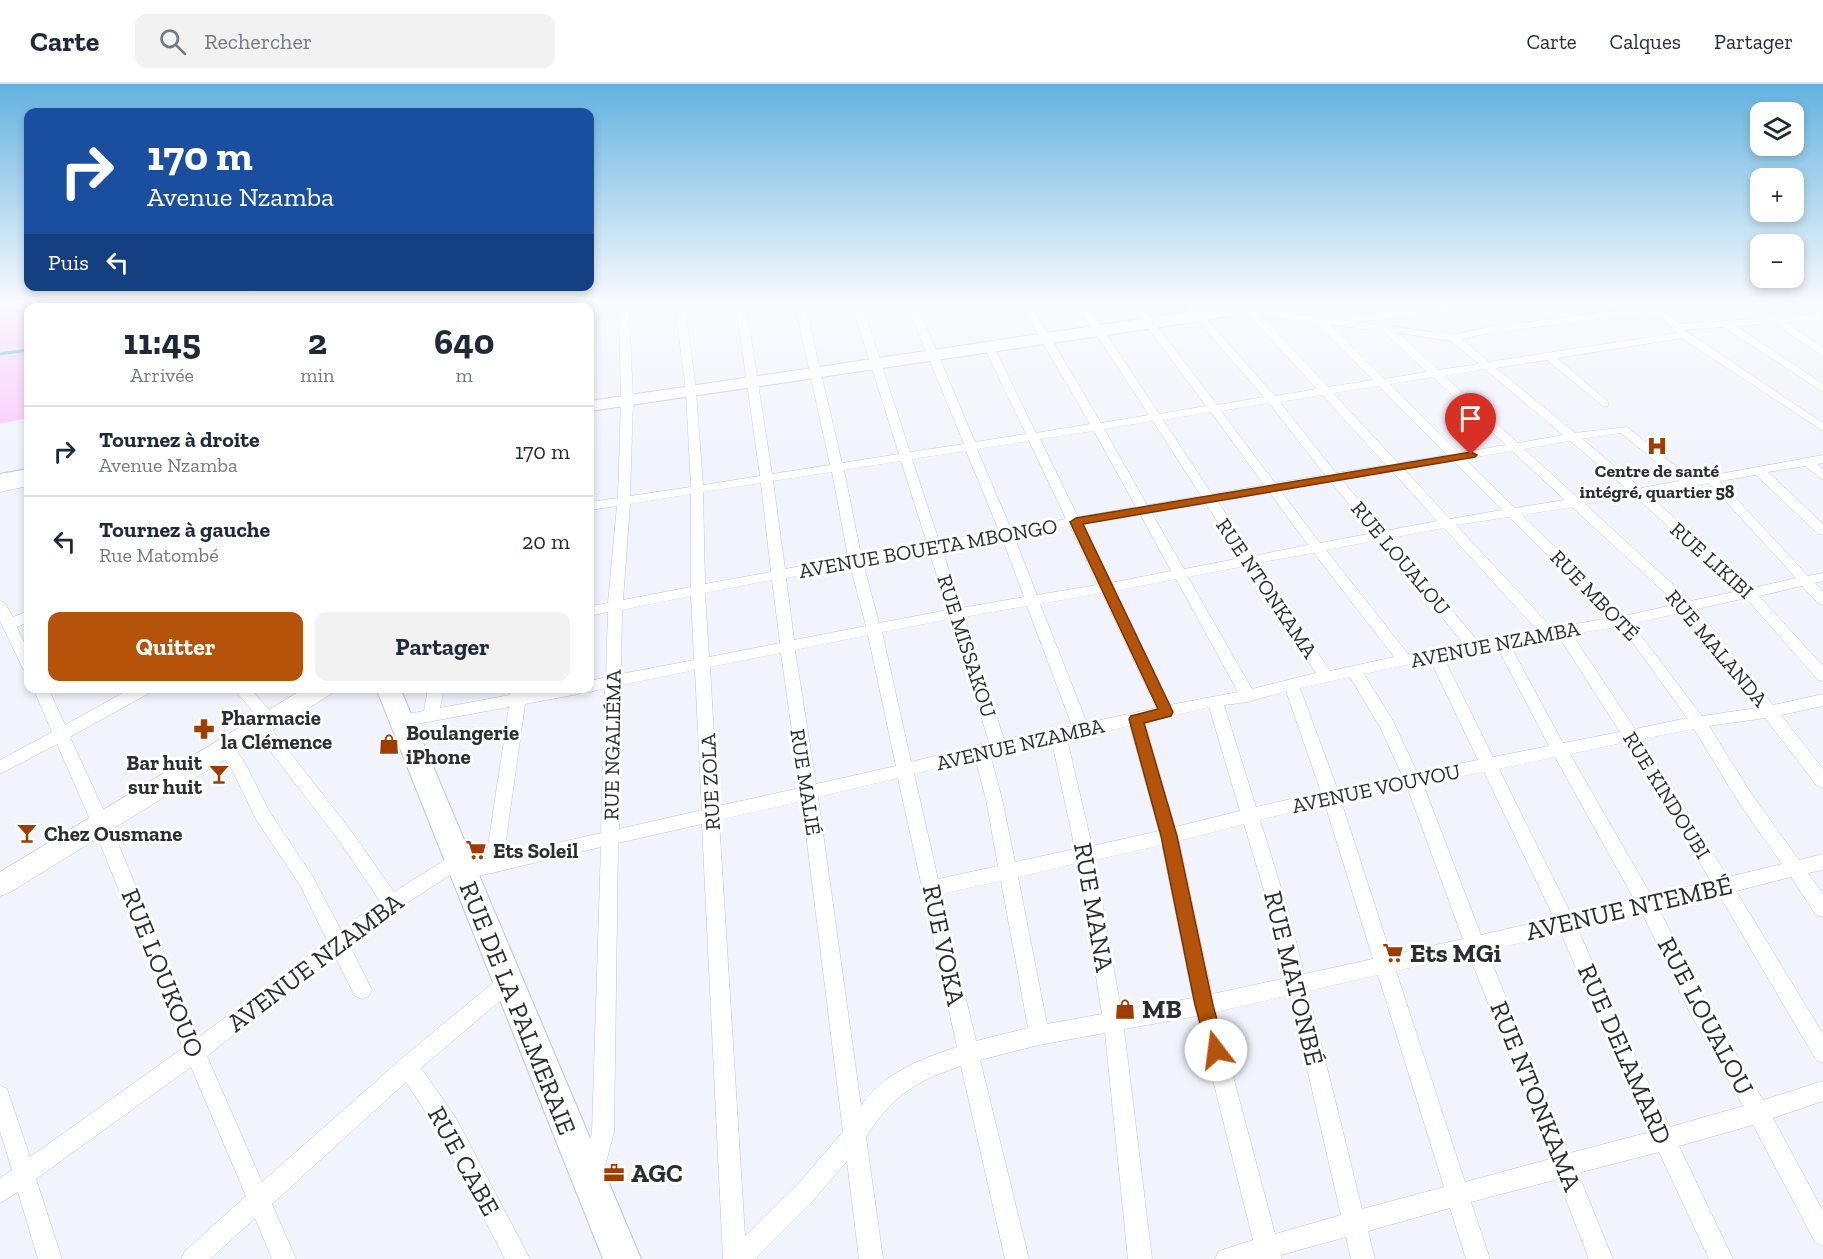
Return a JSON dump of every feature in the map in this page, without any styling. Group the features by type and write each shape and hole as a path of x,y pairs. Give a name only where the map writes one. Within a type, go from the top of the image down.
{"main road":[{"path":"594,405 906,360"},
{"path":"0,480 24,476"},
{"name":"RUE DE LA PALMERAIE","path":"392,693 415,719 459,867 622,1259"}],"street":[{"name":"RUE NGALIÉMA","path":"591,1181 603,1132 615,606 624,501 627,400 626,360"},
{"name":"RUE ZOLA","path":"687,360 697,489 698,591 737,1259"},
{"name":"RUE MALIÉ","path":"751,360 768,479 797,724 809,792 871,1259"},
{"name":"RUE VOKA","path":"812,360 837,467 855,560 874,630 1017,1259"},
{"name":"RUE MISSAKOU","path":"876,360 956,614 990,749 994,799 1039,1035"},
{"path":"934,360 968,447 1006,535 1081,729"},
{"path":"995,360 1076,522 1166,712"},
{"path":"1057,360 1248,696"},
{"name":"RUE NTONKAMA","path":"1118,360 1326,677"},
{"path":"1180,360 1271,488 1405,661"},
{"name":"RUE LOUALOU","path":"1238,360 1474,646"},
{"name":"RUE KINDOUBI","path":"1299,360 1394,468 1556,633 1630,736 1823,1053"},
{"name":"RUE MBOTÉ","path":"1359,360 1622,621 1662,669 1745,798 1823,909"},
{"name":"RUE MALANDA","path":"1421,360 1686,605 1823,782"},
{"name":"RUE LIKIBI","path":"1480,360 1638,492 1748,592 1823,676"},
{"path":"594,505 1380,381 1438,375 1522,360"},
{"path":"1553,360 1604,404"},
{"path":"1723,360 1823,428"},
{"path":"1780,360 1823,389"},
{"name":"AVENUE BOUETA MBONGO","path":"594,610 855,560 1623,429 1688,482"},
{"path":"594,685 956,614 1448,523 1823,459"},
{"path":"1807,461 1823,476"},
{"path":"1758,470 1823,531"},
{"path":"1711,478 1823,600"},
{"path":"0,488 24,483"},
{"name":"AVENUE NZAMBA","path":"0,1192 195,1052 392,903 459,867 494,864 990,749 1215,700 1248,696 1291,684 1474,646 1622,621 1686,605 1823,577"},
{"path":"0,606 24,657"},
{"path":"9,625 24,618"},
{"name":"RUE LOUALOU","path":"1501,641 1558,750 1646,903 1698,1008 1759,1114 1823,1234"},
{"name":"RUE DELAMARD","path":"1435,655 1566,923 1609,1023 1720,1259"},
{"name":"RUE NTONKAMA","path":"1354,671 1387,725 1413,780 1475,945 1601,1259"},
{"path":"1291,684 1331,796 1478,1259"},
{"name":"RUE LOUKOUO","path":"42,693 101,824 284,1259"},
{"path":"0,768 138,693"},
{"path":"244,693 392,903"},
{"path":"0,885 315,693"},
{"path":"415,719 433,693"},
{"path":"415,719 518,694 494,864"},
{"name":"RUE MATONBÉ","path":"1215,700 1279,910 1363,1259"},
{"name":"AVENUE VOUVOU","path":"932,888 1169,836 1331,796 1698,722 1769,712 1823,700"},
{"path":"1136,719 1169,836 1204,1005 1268,1253"},
{"name":"RUE MANA","path":"1058,735 1086,854 1113,1020 1130,1147 1140,1259"},
{"path":"226,748 238,766 263,816 307,882 362,990"},
{"name":"AVENUE NTEMBÉ","path":"737,1259 804,1194 854,1136 875,1104 902,1081 930,1066 969,1053 1039,1035 1204,1005 1384,963 1475,945 1823,862"},
{"path":"193,1259 408,1066 508,982"},
{"name":"RUE CABE","path":"408,1066 448,1126 518,1259"},
{"path":"1227,1259 1268,1253 1353,1222 1458,1197 1563,1166 1759,1114 1823,1090"},
{"path":"0,1096 51,1259"}],"shaded area":[{"path":"0,360 24,360 24,419 0,424"}],"place":[{"name":"Centre de santé intégré, quartier 58","path":"1657,446"},
{"name":"Pharmacie la Clémence","path":"204,729"},
{"name":"Boulangerie iPhone","path":"389,744"},
{"name":"Bar huit sur huit","path":"219,774"},
{"name":"Chez Ousmane","path":"27,833"},
{"name":"Ets Soleil","path":"476,850"},
{"name":"Ets MGi","path":"1393,953"},
{"name":"MB","path":"1125,1009"},
{"name":"AGC","path":"614,1173"}],"route":[{"path":"1216,1050 1204,1005 1169,836 1136,719 1166,712 1076,522 1471,455"}]}
